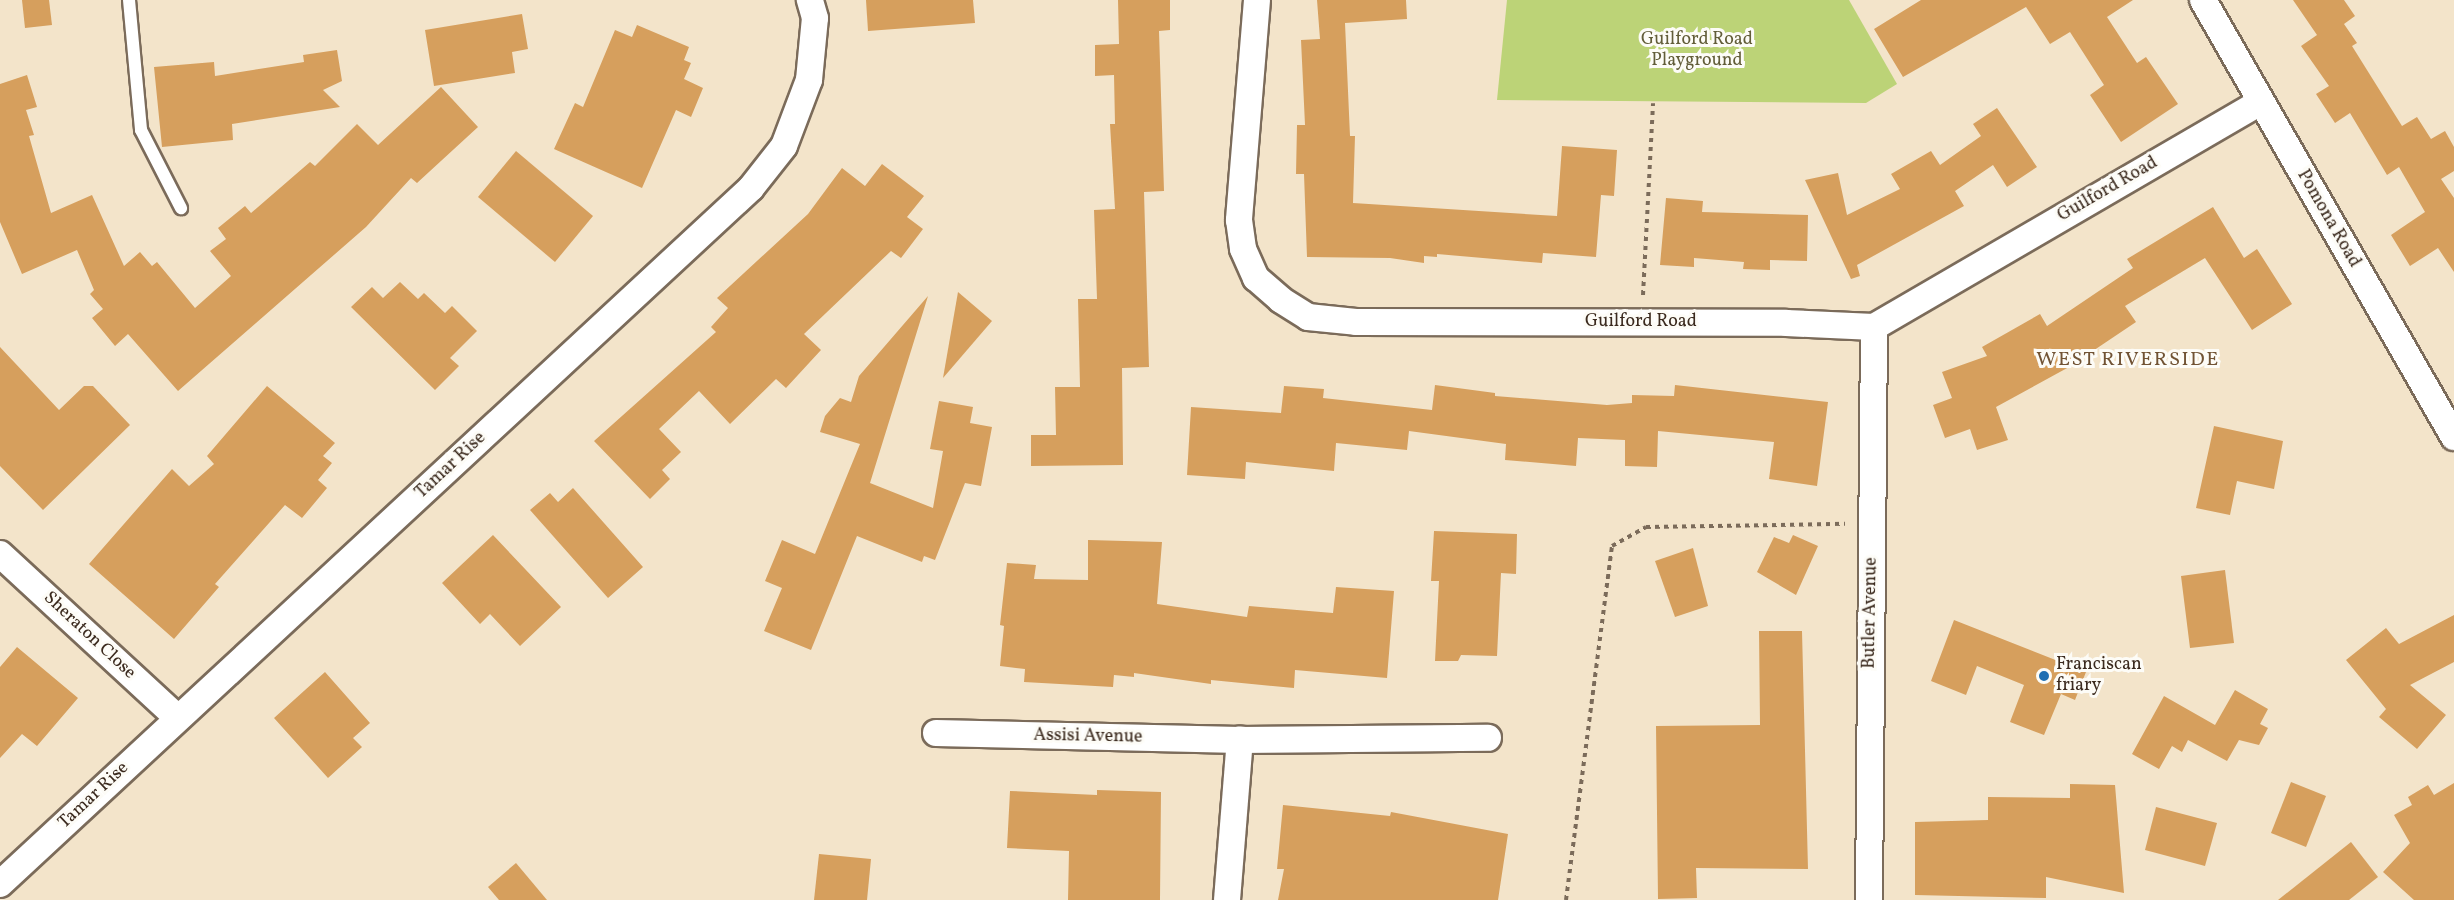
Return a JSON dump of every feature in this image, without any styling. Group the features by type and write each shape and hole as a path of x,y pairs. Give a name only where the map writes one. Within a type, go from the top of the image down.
{"street":[{"name":"Tamar Rise","path":"0,884 751,188 784,146 809,80 815,18 810,0"},
{"name":"Guilford Road","path":"1257,0 1239,220 1243,249 1256,278 1281,300 1308,317 1356,322 1642,322 1874,327 2260,102"},
{"name":"Pomona Road","path":"2203,0 2454,437"},
{"name":"Butler Avenue","path":"1869,900 1874,327"},
{"name":"Sheraton Close","path":"0,555 178,718"},
{"name":"Assisi Avenue","path":"936,732 1240,740 1488,738"},
{"path":"1227,900 1240,740"}],"lane":[{"path":"129,0 141,130 180,208"}],"path":[{"path":"1642,322 1653,103"},
{"path":"1566,900 1612,546 1646,527 1872,523"}],"green space":[{"name":"Guilford Road Playground","path":"1507,0 1849,0 1897,84 1866,103 1497,100"}],"building":[{"path":"22,0 49,0 52,25 25,28"},
{"path":"866,0 973,0 975,23 868,31"},
{"path":"1118,0 1170,0 1170,30 1159,31 1164,191 1144,192 1149,367 1122,368 1123,465 1031,466 1031,435 1056,435 1055,387 1080,387 1078,299 1097,299 1094,210 1115,209 1110,124 1115,124 1114,75 1095,76 1095,45 1119,44"},
{"path":"1317,0 1406,0 1407,19 1345,23 1350,136 1355,136 1353,203 1557,216 1562,146 1617,150 1614,196 1601,195 1596,257 1543,253 1542,263 1437,254 1437,257 1424,256 1424,263 1390,258 1307,257 1304,174 1296,174 1297,125 1305,125 1301,40 1320,39"},
{"path":"1921,0 2133,0 2107,17 2137,63 2146,57 2178,104 2121,142 2090,95 2104,85 2070,32 2050,44 2026,7 1903,77 1874,29"},
{"path":"2293,0 2344,0 2355,16 2344,24 2357,43 2352,46 2402,126 2417,117 2431,139 2445,131 2454,147 2454,171 2441,179 2454,198 2454,272 2438,248 2410,266 2391,235 2425,212 2399,167 2387,175 2350,113 2335,123 2316,94 2329,86 2301,46 2317,35"},
{"path":"522,14 528,49 512,52 515,73 434,86 425,30"},
{"path":"637,25 689,47 684,60 691,63 684,79 703,88 691,117 676,110 642,188 554,149 575,103 583,107 615,30 632,37"},
{"path":"337,50 342,81 323,90 340,107 232,124 233,140 162,147 154,67 214,62 215,76 304,62 303,55"},
{"path":"27,75 37,107 26,110 34,135 29,136 51,213 92,195 124,266 140,252 152,266 157,262 195,308 231,276 210,251 226,239 218,228 245,206 251,213 310,162 315,166 357,124 378,145 441,87 478,127 417,183 411,178 366,227 178,391 128,334 115,346 92,318 103,309 90,294 94,290 77,250 22,274 0,222 0,84"},
{"path":"1997,108 2037,167 2007,187 1993,165 1955,191 1964,206 1857,265 1860,276 1851,279 1805,180 1838,173 1847,215 1900,189 1891,174 1931,151 1940,165 1981,136 1973,124"},
{"path":"516,151 593,216 555,262 478,197"},
{"path":"882,164 924,196 907,217 923,229 901,258 891,251 804,334 821,350 786,388 776,379 730,424 699,391 659,429 681,452 662,470 670,479 650,499 594,441 716,332 711,327 728,308 717,298 808,214 842,168 865,186"},
{"path":"1666,198 1703,201 1702,212 1808,215 1807,261 1770,260 1770,270 1743,269 1744,262 1694,258 1694,267 1660,265"},
{"path":"2213,207 2244,258 2257,249 2292,304 2252,330 2205,258 2125,306 2136,322 2069,367 1996,407 2008,440 1977,450 1970,429 1945,438 1933,405 1952,398 1942,372 1987,356 1982,347 2040,314 2047,326 2133,268 2127,259"},
{"path":"400,282 418,299 424,293 445,313 452,306 477,331 450,358 459,366 435,390 351,307 372,287 383,298"},
{"path":"958,292 992,321 943,378"},
{"path":"928,296 870,483 933,508 943,451 930,449 939,401 973,407 970,423 992,427 981,486 965,483 935,560 924,556 922,562 857,536 811,650 764,631 782,588 765,581 782,540 815,554 860,444 820,432 825,416 840,398 851,402 859,376"},
{"path":"0,347 59,410 84,386 93,386 130,425 43,510 0,466"},
{"path":"1435,385 1495,393 1495,396 1607,405 1632,403 1632,395 1674,396 1675,385 1828,402 1817,486 1769,479 1774,442 1658,431 1657,467 1625,466 1625,440 1578,438 1576,466 1505,460 1506,444 1409,431 1407,450 1336,443 1334,471 1246,462 1245,479 1187,475 1191,407 1281,413 1284,386 1324,389 1323,398 1432,410"},
{"path":"267,386 335,443 323,456 332,463 318,480 327,488 302,518 285,505 215,584 219,587 174,639 89,564 172,469 189,486 214,464 207,456"},
{"path":"2214,426 2283,441 2274,489 2237,481 2230,515 2196,508"},
{"path":"573,488 643,567 608,598 530,510 550,493 558,502"},
{"path":"1434,531 1517,534 1516,574 1501,573 1497,656 1461,655 1458,661 1435,661 1439,581 1431,581"},
{"path":"493,535 561,607 520,646 490,614 480,624 442,583"},
{"path":"1793,535 1818,546 1796,595 1757,572 1774,537 1789,543"},
{"path":"1088,540 1162,542 1157,604 1247,617 1249,606 1333,613 1336,587 1394,591 1387,678 1295,670 1294,688 1211,680 1211,684 1134,673 1134,677 1114,675 1113,687 1024,682 1025,669 1000,666 1004,626 1000,625 1007,563 1036,565 1034,579 1088,580"},
{"path":"1693,548 1708,606 1675,617 1655,561"},
{"path":"2225,570 2234,643 2190,648 2181,576"},
{"path":"2454,615 2454,662 2410,685 2446,715 2417,749 2379,717 2386,709 2346,660 2386,628 2399,644"},
{"name":"Franciscan friary","path":"1954,620 2086,672 2075,700 2061,694 2044,735 2010,722 2024,685 1977,666 1966,695 1931,681"},
{"path":"1759,631 1802,631 1808,869 1696,868 1697,898 1658,899 1656,726 1760,725"},
{"path":"17,647 78,698 37,746 22,734 0,758 0,667"},
{"path":"325,672 370,723 353,738 362,747 328,778 274,718"},
{"path":"2235,690 2268,709 2260,724 2268,728 2259,745 2239,740 2227,761 2188,740 2182,752 2172,746 2159,769 2132,754 2164,696 2215,725"},
{"path":"2291,782 2326,796 2306,847 2271,833"},
{"path":"2454,783 2454,900 2414,900 2383,872 2410,843 2394,815 2412,805 2408,797 2428,785 2434,795"},
{"path":"2070,784 2115,785 2124,893 2046,877 2046,898 1915,895 1915,822 1988,820 1988,797 2070,798"},
{"path":"1097,790 1161,792 1160,900 1068,900 1069,851 1007,848 1010,791 1097,795"},
{"path":"1283,805 1390,816 1391,812 1508,834 1498,900 1278,900 1284,869 1277,869"},
{"path":"2156,807 2217,823 2205,866 2145,850"},
{"path":"2351,842 2378,877 2349,900 2278,900"},
{"path":"819,854 871,859 867,900 814,900"},
{"path":"516,863 547,900 499,900 488,887"}],"place":[{"name":"Franciscan friary","path":"2044,676"}],"district":[{"name":"WEST RIVERSIDE","path":"2128,360"}]}
